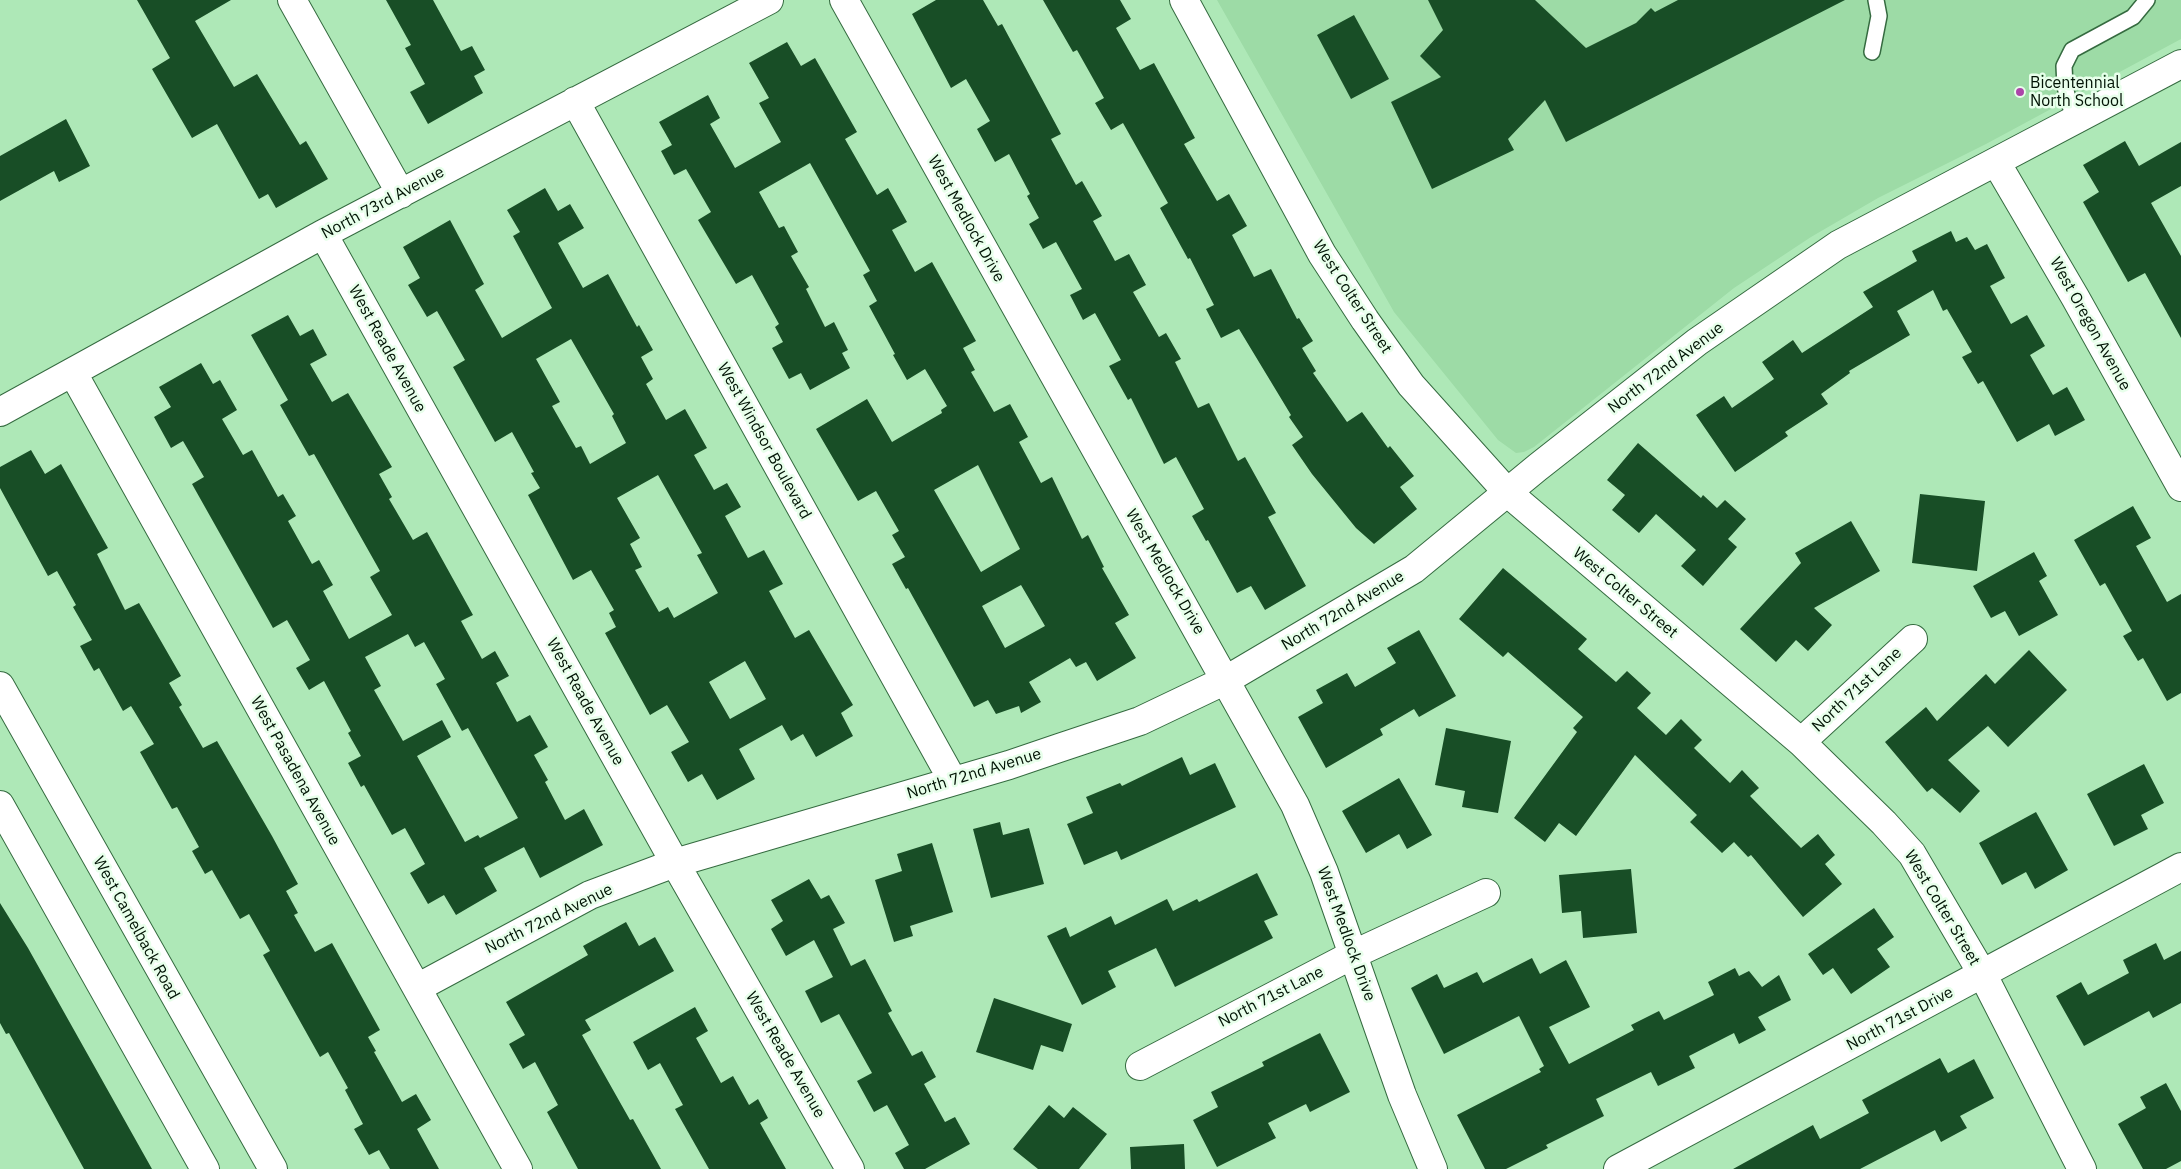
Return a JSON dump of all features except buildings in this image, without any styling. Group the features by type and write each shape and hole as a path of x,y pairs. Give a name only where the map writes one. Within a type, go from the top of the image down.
{"street":[{"path":"292,0 401,194"},
{"name":"North 73rd Avenue","path":"0,412 323,234 769,0"},
{"name":"West Medlock Drive","path":"844,0 1295,805 1324,872 1402,1095 1433,1169"},
{"name":"West Colter Street","path":"1184,0 1322,254 1359,312 1411,385 1508,493 1801,742 1884,823 1912,854 1983,975 2082,1169"},
{"name":"North 72nd Avenue","path":"417,988 590,895 675,864 1009,764 1140,720 1226,680 1414,569 1696,342 1838,245 2181,64"},
{"name":"West Windsor Boulevard","path":"575,101 953,781"},
{"name":"West Oregon Avenue","path":"1996,162 2075,297 2181,487"},
{"name":"West Reade Avenue","path":"323,234 675,864 850,1169"},
{"name":"West Pasadena Avenue","path":"73,373 518,1169"},
{"name":"North 71st Lane","path":"1801,742 1913,639"},
{"name":"West Camelback Road","path":"0,686 273,1169"},
{"path":"0,805 205,1169"},
{"name":"North 71st Drive","path":"1618,1169 1983,975 2181,867"},
{"name":"North 71st Lane","path":"1140,1066 1354,954 1486,893"}],"lane":[{"path":"1872,52 1879,16 1876,0"},
{"path":"2074,120 2065,87 2064,66 2072,50 2133,17 2147,0"}],"shaded area":[{"path":"1217,0 2181,0 2181,39 1986,144 1878,198 1811,237 1734,288 1534,447 1524,452 1516,453 1498,440 1394,312"}],"place":[{"name":"Bicentennial North School","path":"2020,92"}]}
